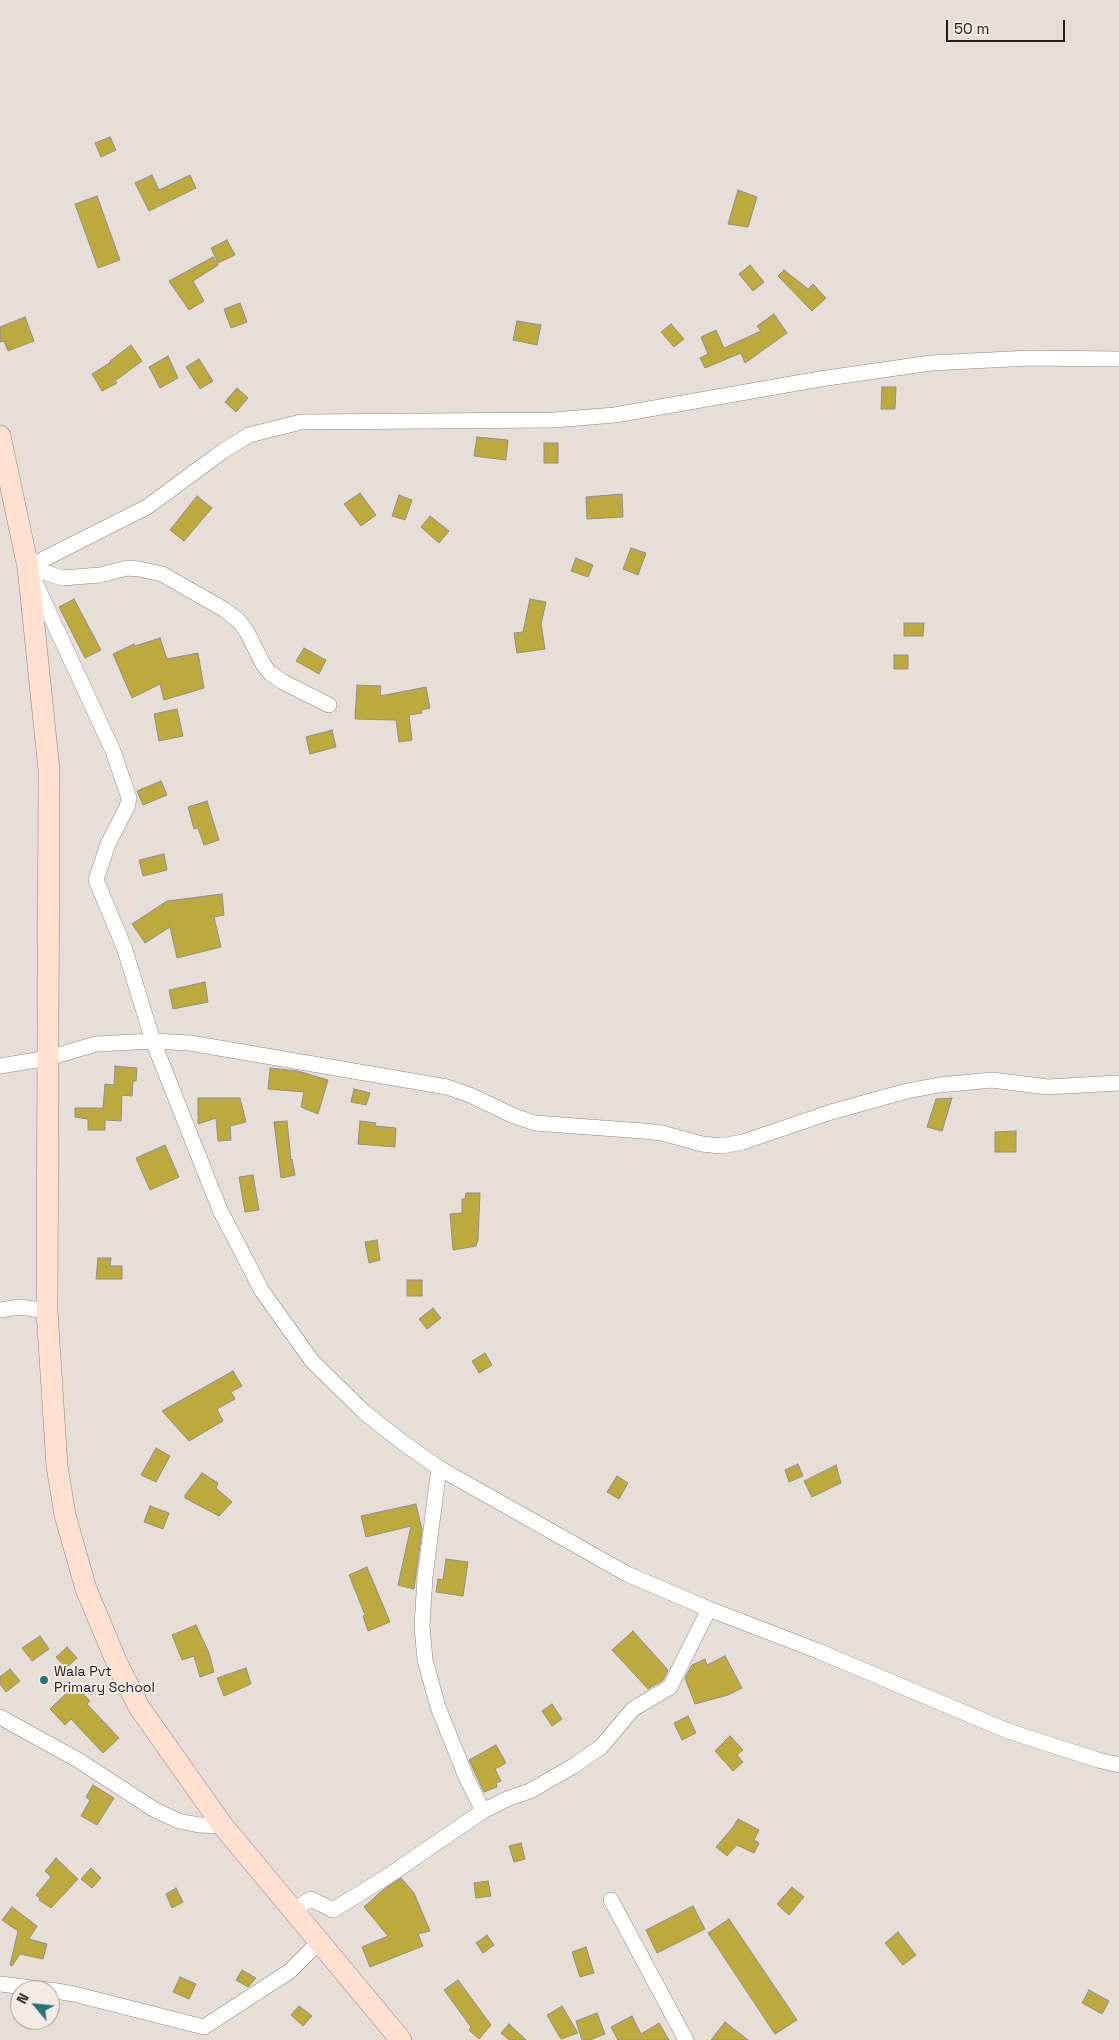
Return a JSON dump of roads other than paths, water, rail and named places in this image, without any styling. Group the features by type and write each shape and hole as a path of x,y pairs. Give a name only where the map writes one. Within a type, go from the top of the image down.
{"main road":[{"path":"0,436 28,567 49,770 47,1311 57,1466 65,1515 86,1589 117,1663 139,1707 223,1826 400,2040"}],"street":[{"path":"28,567 147,507 223,451 249,435 301,422 553,420 615,416 820,379 931,363 1030,358 1119,359"},
{"path":"28,567 62,578 94,576 127,568 162,574 225,610 239,621 270,673 283,682 329,705"},
{"path":"28,567 113,751 129,798 127,807 108,844 96,880 124,947 153,1041 220,1210 262,1290 312,1361 364,1412 439,1468 627,1574 1008,1730 1098,1760 1119,1765"},
{"path":"0,1066 48,1058 96,1044 153,1041 199,1044 447,1087 535,1123 662,1133 702,1144 721,1146 743,1142 831,1112 939,1084 992,1080 1047,1087 1119,1083"},
{"path":"0,1310 20,1307 47,1311"},
{"path":"439,1468 425,1577 422,1626 425,1660 438,1707 466,1777 483,1811"},
{"path":"293,1910 311,1898 333,1910 388,1876 483,1811 509,1798 530,1791 572,1767 600,1747 633,1710 670,1687 709,1609"},
{"path":"0,1717 78,1760 155,1810 179,1821 199,1825 223,1826"},
{"path":"611,1900 686,2040"},
{"path":"60,1992 204,2027 290,1971 319,1942"}],"place":[{"name":"Wala Pvt Primary School","path":"44,1680"}]}
